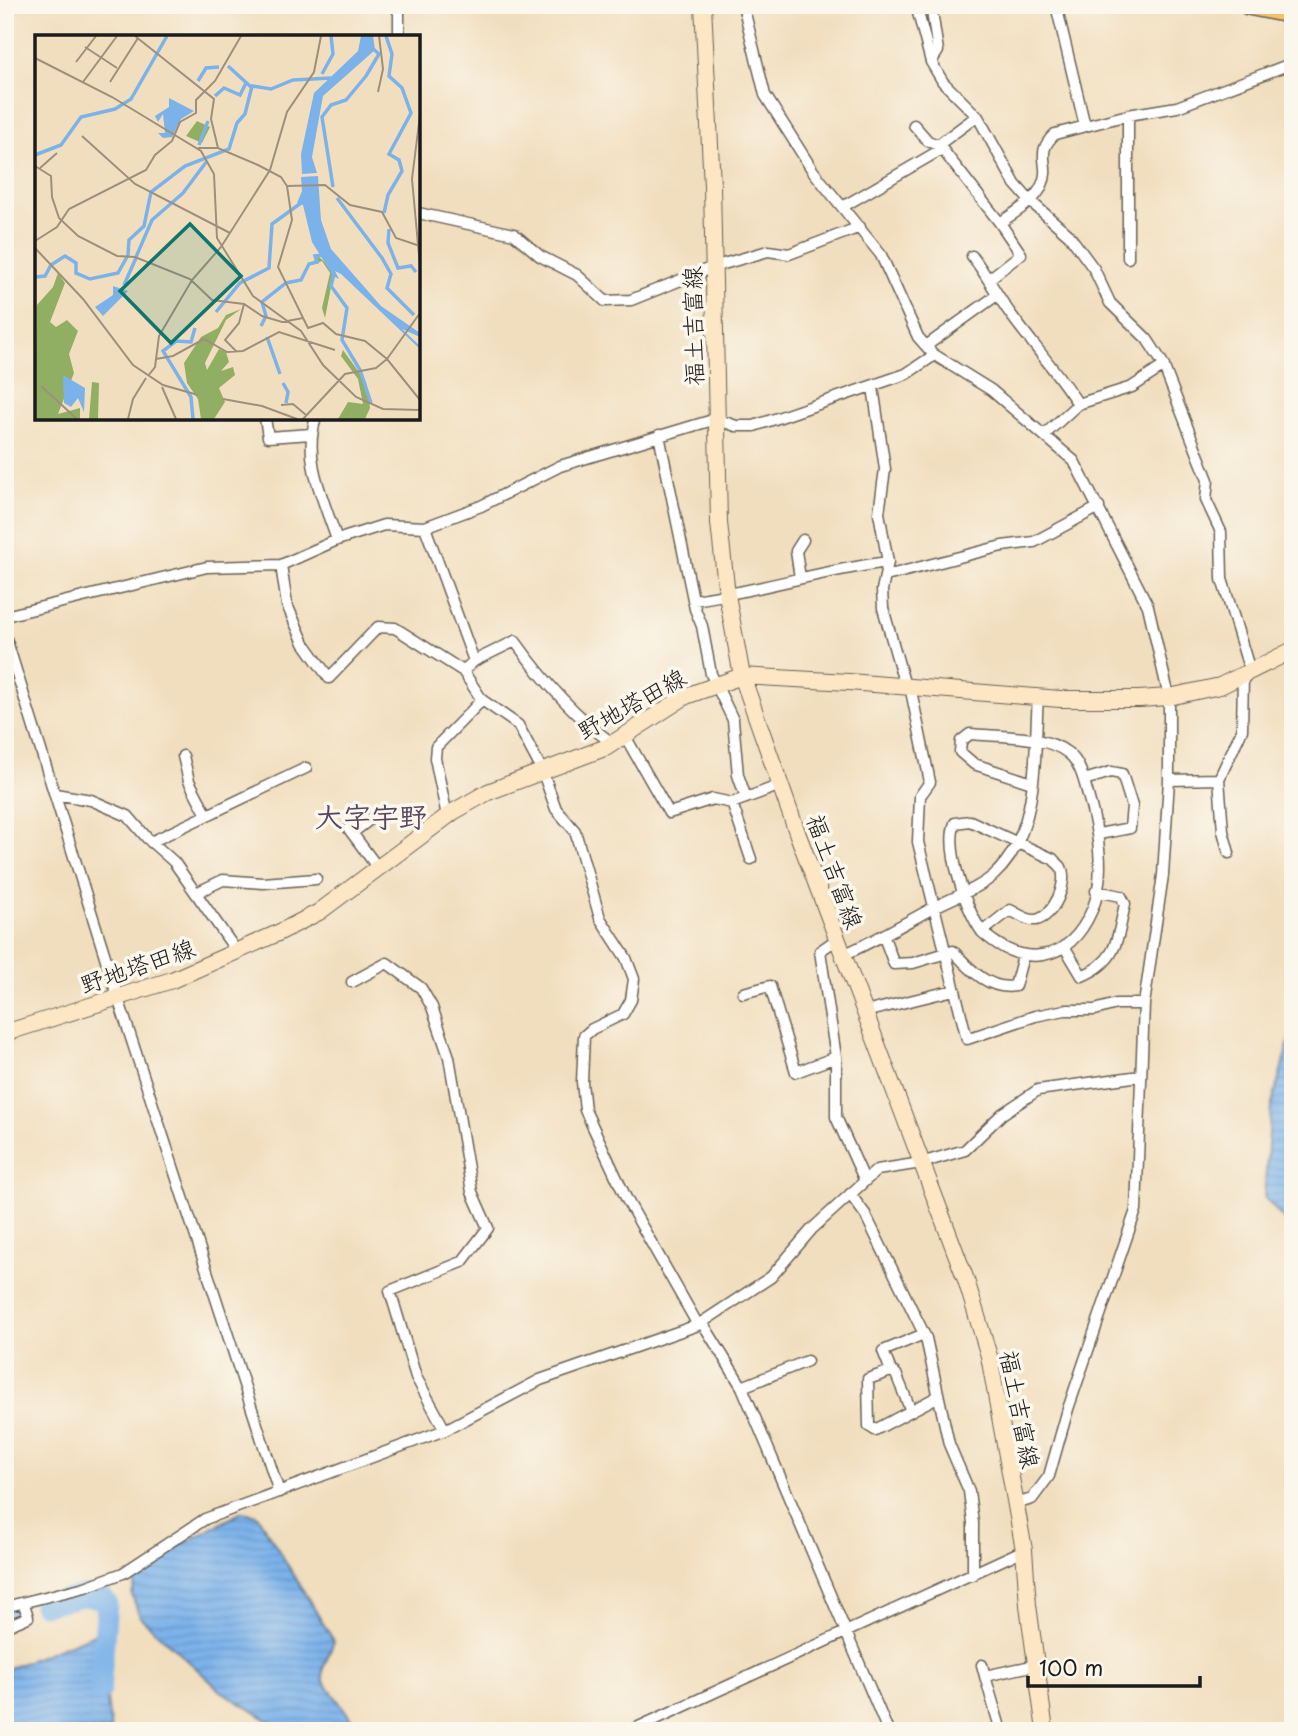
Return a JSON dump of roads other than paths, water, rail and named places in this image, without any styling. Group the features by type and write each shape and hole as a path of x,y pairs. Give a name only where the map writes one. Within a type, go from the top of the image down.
{"highway":[{"path":"1248,5 1293,14"}],"main road":[{"name":"福土吉富線","path":"703,5 719,523 727,595 742,677 965,1280 989,1356 1024,1550 1045,1731"},
{"name":"野地塔田線","path":"5,1033 118,998 237,952 318,912 447,816 488,792 618,740 686,696 716,684 742,677 908,686 1038,697 1169,697 1220,686 1293,650"}],"street":[{"path":"395,5 399,13 399,35"},
{"path":"743,5 765,96 813,171 881,255 918,337 933,354 991,390 1074,461 1148,606 1169,697 1169,780 1164,875 1144,1004 1136,1210 1068,1409 1049,1476 1032,1499 1015,1504"},
{"path":"916,5 931,62 943,82 977,116 1015,184 1069,235 1094,269 1110,303 1147,339 1164,366 1208,480 1206,500 1221,532 1222,579 1247,673 1242,730 1219,779 1223,831 1229,852"},
{"path":"931,5 938,51 931,62"},
{"path":"1056,5 1085,126"},
{"path":"1000,223 1030,201 1041,188 1046,175 1042,155 1046,142 1055,134 1199,100 1293,63"},
{"path":"1128,115 1128,258"},
{"path":"844,206 940,147 977,116"},
{"path":"914,125 928,141 940,147 1021,254 989,279"},
{"path":"420,213 514,234 540,256 578,275 605,301 631,300 713,267 768,251 789,254 860,227"},
{"path":"972,256 997,295 1060,376 1078,404"},
{"path":"926,345 997,295"},
{"path":"5,616 207,567 281,565 337,540 384,525 425,527 481,506 560,466 716,419 736,426 754,426 873,387 906,374 930,358"},
{"path":"1044,435 1078,404 1132,387 1164,366"},
{"path":"873,387 886,469 879,513 888,562 882,590 883,608 908,686 930,782 920,796 918,842 967,1039 1065,1010 1095,1010 1116,1003 1144,1004"},
{"path":"265,420 268,437 311,434"},
{"path":"315,420 311,434 311,460 337,540"},
{"path":"659,435 711,674 733,720 738,775 746,798"},
{"path":"886,576 1002,546 1034,542 1099,507"},
{"path":"425,527 474,661"},
{"path":"800,578 796,551 803,540"},
{"path":"693,600 727,595 834,569 888,562"},
{"path":"281,565 287,606 304,643 329,678 378,627 395,628 463,671 482,700 518,725 542,770 556,809 575,831 600,918 626,958 634,979 631,1000 623,1014 592,1029 584,1036 582,1082 585,1110 626,1200 742,1387 888,1731"},
{"path":"5,635 118,998 279,1492"},
{"path":"463,671 474,661 515,641 549,687 560,693 585,724 618,740 669,813 713,799 732,803 781,785"},
{"path":"843,955 884,937 934,907 993,877 1017,842 1032,783 1038,697"},
{"path":"447,816 435,758 436,747 482,700"},
{"path":"982,932 1010,910 1029,920 1040,919 1056,901 1063,877 1061,867 1053,859 970,821 955,823 951,834 963,894 982,932 997,946 1023,956 1046,955 1064,946 1078,933 1093,909 1099,834 1078,763 1069,753 1055,745 1035,741 970,734 961,741 960,752 974,764 1032,783"},
{"path":"183,756 189,781 207,815"},
{"path":"151,842 306,768"},
{"path":"1084,780 1111,772 1122,774 1132,806 1130,828 1099,834"},
{"path":"1169,780 1219,779"},
{"path":"55,794 91,800 128,816 151,842 174,862 237,952"},
{"path":"732,803 751,859"},
{"path":"373,817 351,831 378,869"},
{"path":"196,893 223,880 263,883 316,879"},
{"path":"1064,946 1082,976 1100,969 1109,960 1116,947 1125,904 1121,897 1096,891"},
{"path":"884,937 894,964 913,963 953,951 986,981 1002,988 1015,986 1023,956"},
{"path":"837,939 820,951 836,1057 835,1117 864,1181"},
{"path":"352,982 387,963 421,988 432,1007 449,1057 472,1192 488,1228 462,1262 390,1291 416,1377 445,1430"},
{"path":"743,993 770,986 796,1072 836,1057"},
{"path":"865,1012 954,990"},
{"path":"5,1607 24,1604 123,1573 205,1519 445,1430 540,1380 700,1323 771,1277 812,1229 877,1170 921,1163 965,1150 1002,1114 1038,1090 1140,1076"},
{"path":"850,1194 864,1214 924,1334 949,1444 969,1491 973,1523 973,1575"},
{"path":"911,1411 883,1350 924,1334"},
{"path":"742,1387 807,1361"},
{"path":"891,1371 868,1379 869,1426 875,1430 937,1396"},
{"path":"630,1731 1024,1550"},
{"path":"5,1627 29,1617 24,1604"},
{"path":"1000,1731 983,1671 1036,1665"}],"water":[{"path":"1293,1027 1293,1230 1264,1197 1271,1107"},
{"path":"242,1512 257,1515 334,1641 323,1669 323,1680 360,1731 285,1731 221,1691 140,1617 132,1595 135,1582 166,1553"},
{"path":"97,1633 95,1688 106,1691 111,1731 5,1731 5,1670"}],"waterway":[{"path":"43,1605 83,1596 103,1598 107,1603 100,1691"},
{"path":"5,1614 11,1613"}],"district":[{"name":"大字宇野","path":"371,815"}]}
